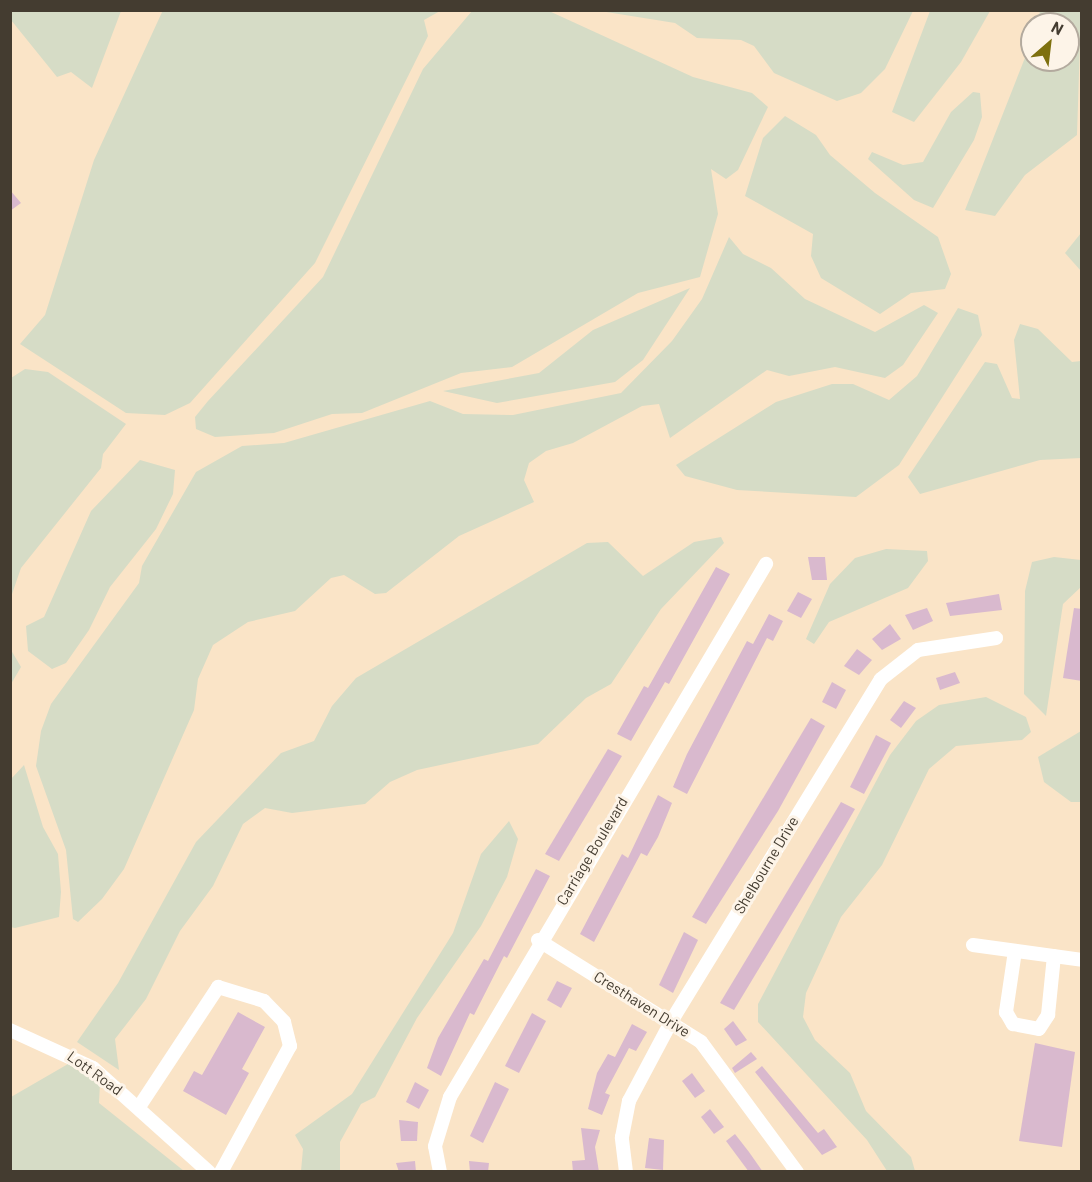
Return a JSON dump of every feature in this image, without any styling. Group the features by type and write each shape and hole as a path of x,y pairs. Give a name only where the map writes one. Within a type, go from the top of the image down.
{"street":[{"name":"Carriage Boulevard","path":"440,1172 435,1146 450,1097 538,940 766,564"},
{"name":"Shelbourne Drive","path":"626,1172 622,1137 629,1101 672,1020 880,679 918,650 996,638"},
{"name":"Cresthaven Drive","path":"538,940 672,1020 701,1042 797,1172"},
{"path":"974,945 1082,960"},
{"path":"1015,951 1006,1012 1013,1024 1039,1029 1048,1015 1054,956"},
{"path":"141,1108 219,987 264,1001 284,1022 290,1046 221,1172"},
{"name":"Lott Road","path":"10,1030 64,1051 141,1108 209,1172"}],"green space":[{"path":"11,10 121,11 92,88 71,72 57,77 11,20"},
{"path":"163,10 440,11 424,20 428,36 315,263 190,403 165,415 126,413 20,344 45,315 94,160"},
{"path":"472,11 549,11 693,77 752,93 768,107 738,170 726,179 711,169 718,214 700,277 638,293 512,367 461,373 362,413 332,414 274,433 215,437 196,429 195,417 208,401 323,277 423,69"},
{"path":"600,11 913,11 885,69 861,93 837,101 774,73 754,46 741,40 697,38 675,23"},
{"path":"930,11 990,11 961,62 914,122 892,112"},
{"path":"1081,11 1080,42 1080,12 1040,12"},
{"path":"1020,70 1079,72 1077,135 1025,175 995,216 965,210"},
{"path":"973,92 980,93 982,117 974,140 933,208 914,200 868,159 872,152 903,165 923,162 951,112"},
{"path":"785,116 816,135 830,155 875,193 938,237 951,274 945,289 911,293 880,314 821,278 811,256 813,234 745,196 763,138"},
{"path":"1081,233 1081,271 1065,253"},
{"path":"729,237 743,254 771,268 805,299 875,332 924,305 938,313 903,365 885,378 835,367 789,376 767,370 670,438 659,404 642,406 573,443 546,451 529,463 524,480 534,502 459,536 386,593 375,594 344,575 331,578 295,611 248,622 213,645 198,679 194,710 124,869 102,899 78,922 73,919 66,850 36,766 41,731 51,704 139,583 142,566 196,472 242,446 284,443 430,401 463,414 513,415 621,393 672,341 702,299"},
{"path":"690,288 643,360 615,382 497,403 443,391 539,373 593,330"},
{"path":"958,308 978,315 982,335 899,465 856,497 737,490 685,476 676,465 776,402 832,384 853,384 889,400 917,376"},
{"path":"1020,324 1038,329 1072,362 1081,361 1081,458 1040,460 920,494 908,477 985,362 997,364 1012,398 1020,399 1014,340"},
{"path":"25,369 48,372 126,424 103,454 101,468 21,568 11,597 11,378"},
{"path":"140,460 175,470 173,494 156,529 110,587 89,630 66,663 52,669 28,651 26,626 44,617 91,511"},
{"path":"721,537 724,543 661,609 611,684 586,698 538,744 417,770 390,782 365,804 292,813 265,808 243,824 213,886 180,931 146,999 115,1039 119,1070 77,1042 118,983 196,842 281,753 314,741 332,706 356,678 587,543 608,542 643,576 694,542"},
{"path":"886,549 927,551 928,561 908,588 829,622 814,644 806,639 830,584 855,558"},
{"path":"1054,557 1081,560 1082,586 1063,604 1046,716 1024,694 1025,591 1032,562"},
{"path":"11,650 21,667 11,684 10,683"},
{"path":"986,697 1026,717 1031,732 1022,740 956,746 929,769 882,865 841,917 806,993 803,1017 815,1040 850,1073 866,1111 911,1157 915,1171 887,1171 867,1140 758,1022 758,1004 890,755 916,721 939,705"},
{"path":"1081,731 1081,802 1071,802 1044,782 1038,757"},
{"path":"24,765 43,827 58,854 61,892 59,917 15,928 10,927 11,779"},
{"path":"509,821 518,839 507,877 481,926 417,1018 375,1097 361,1104 340,1142 340,1171 301,1171 303,1149 295,1135 352,1094 453,933 481,854"},
{"path":"68,1064 100,1084 99,1103 184,1171 11,1172 11,1097"}],"building":[{"path":"10,190 21,203 10,211"},
{"path":"808,557 825,557 827,580 812,580"},
{"path":"716,567 730,574 669,684 665,682 631,741 617,734 644,686 648,688"},
{"path":"798,592 812,599 801,618 787,611"},
{"path":"999,594 1002,610 950,616 946,603"},
{"path":"927,608 933,621 913,630 905,615"},
{"path":"1074,608 1082,609 1082,681 1063,678"},
{"path":"769,614 783,621 773,641 767,638 687,794 673,787 687,754 747,641 753,644"},
{"path":"890,624 901,639 882,650 872,639"},
{"path":"857,649 872,660 859,675 844,666"},
{"path":"955,672 960,683 940,690 936,678"},
{"path":"832,682 846,690 836,709 822,702"},
{"path":"904,701 916,708 901,728 890,720"},
{"path":"811,718 825,726 778,811 706,924 692,917"},
{"path":"876,735 891,743 864,794 850,787"},
{"path":"608,749 622,756 559,861 545,854"},
{"path":"658,795 672,803 658,837 647,856 641,853 594,942 580,934 622,854 628,858"},
{"path":"841,802 855,809 844,828 734,1010 720,1003"},
{"path":"536,869 550,876 507,958 504,956 474,1015 470,1013 441,1076 427,1068 438,1038 484,959 488,961"},
{"path":"684,932 698,940 673,993 659,985"},
{"path":"557,981 572,988 561,1008 547,1000"},
{"path":"238,1012 265,1027 242,1069 249,1073 226,1115 183,1091 194,1071 202,1075"},
{"path":"532,1013 546,1021 519,1073 505,1066"},
{"path":"733,1021 747,1040 736,1046 724,1029"},
{"path":"632,1024 647,1032 636,1051 629,1048 605,1093 610,1095 602,1115 588,1109 597,1073 608,1054 615,1057"},
{"path":"1035,1043 1075,1052 1062,1147 1019,1141"},
{"path":"751,1052 757,1059 735,1073 732,1068"},
{"path":"762,1066 818,1133 824,1129 837,1147 822,1155 755,1072"},
{"path":"692,1073 705,1091 695,1098 682,1081"},
{"path":"415,1082 429,1090 419,1109 406,1102"},
{"path":"495,1082 509,1089 483,1143 470,1136"},
{"path":"710,1109 724,1127 714,1134 701,1117"},
{"path":"399,1120 418,1122 417,1141 401,1141"},
{"path":"581,1128 600,1130 595,1147 599,1172 573,1172 572,1161 585,1160"},
{"path":"735,1134 763,1172 749,1172 726,1141"},
{"path":"649,1138 664,1140 663,1170 645,1168"},
{"path":"415,1161 416,1172 399,1172 396,1163"},
{"path":"469,1161 489,1163 488,1172 470,1172"}]}
